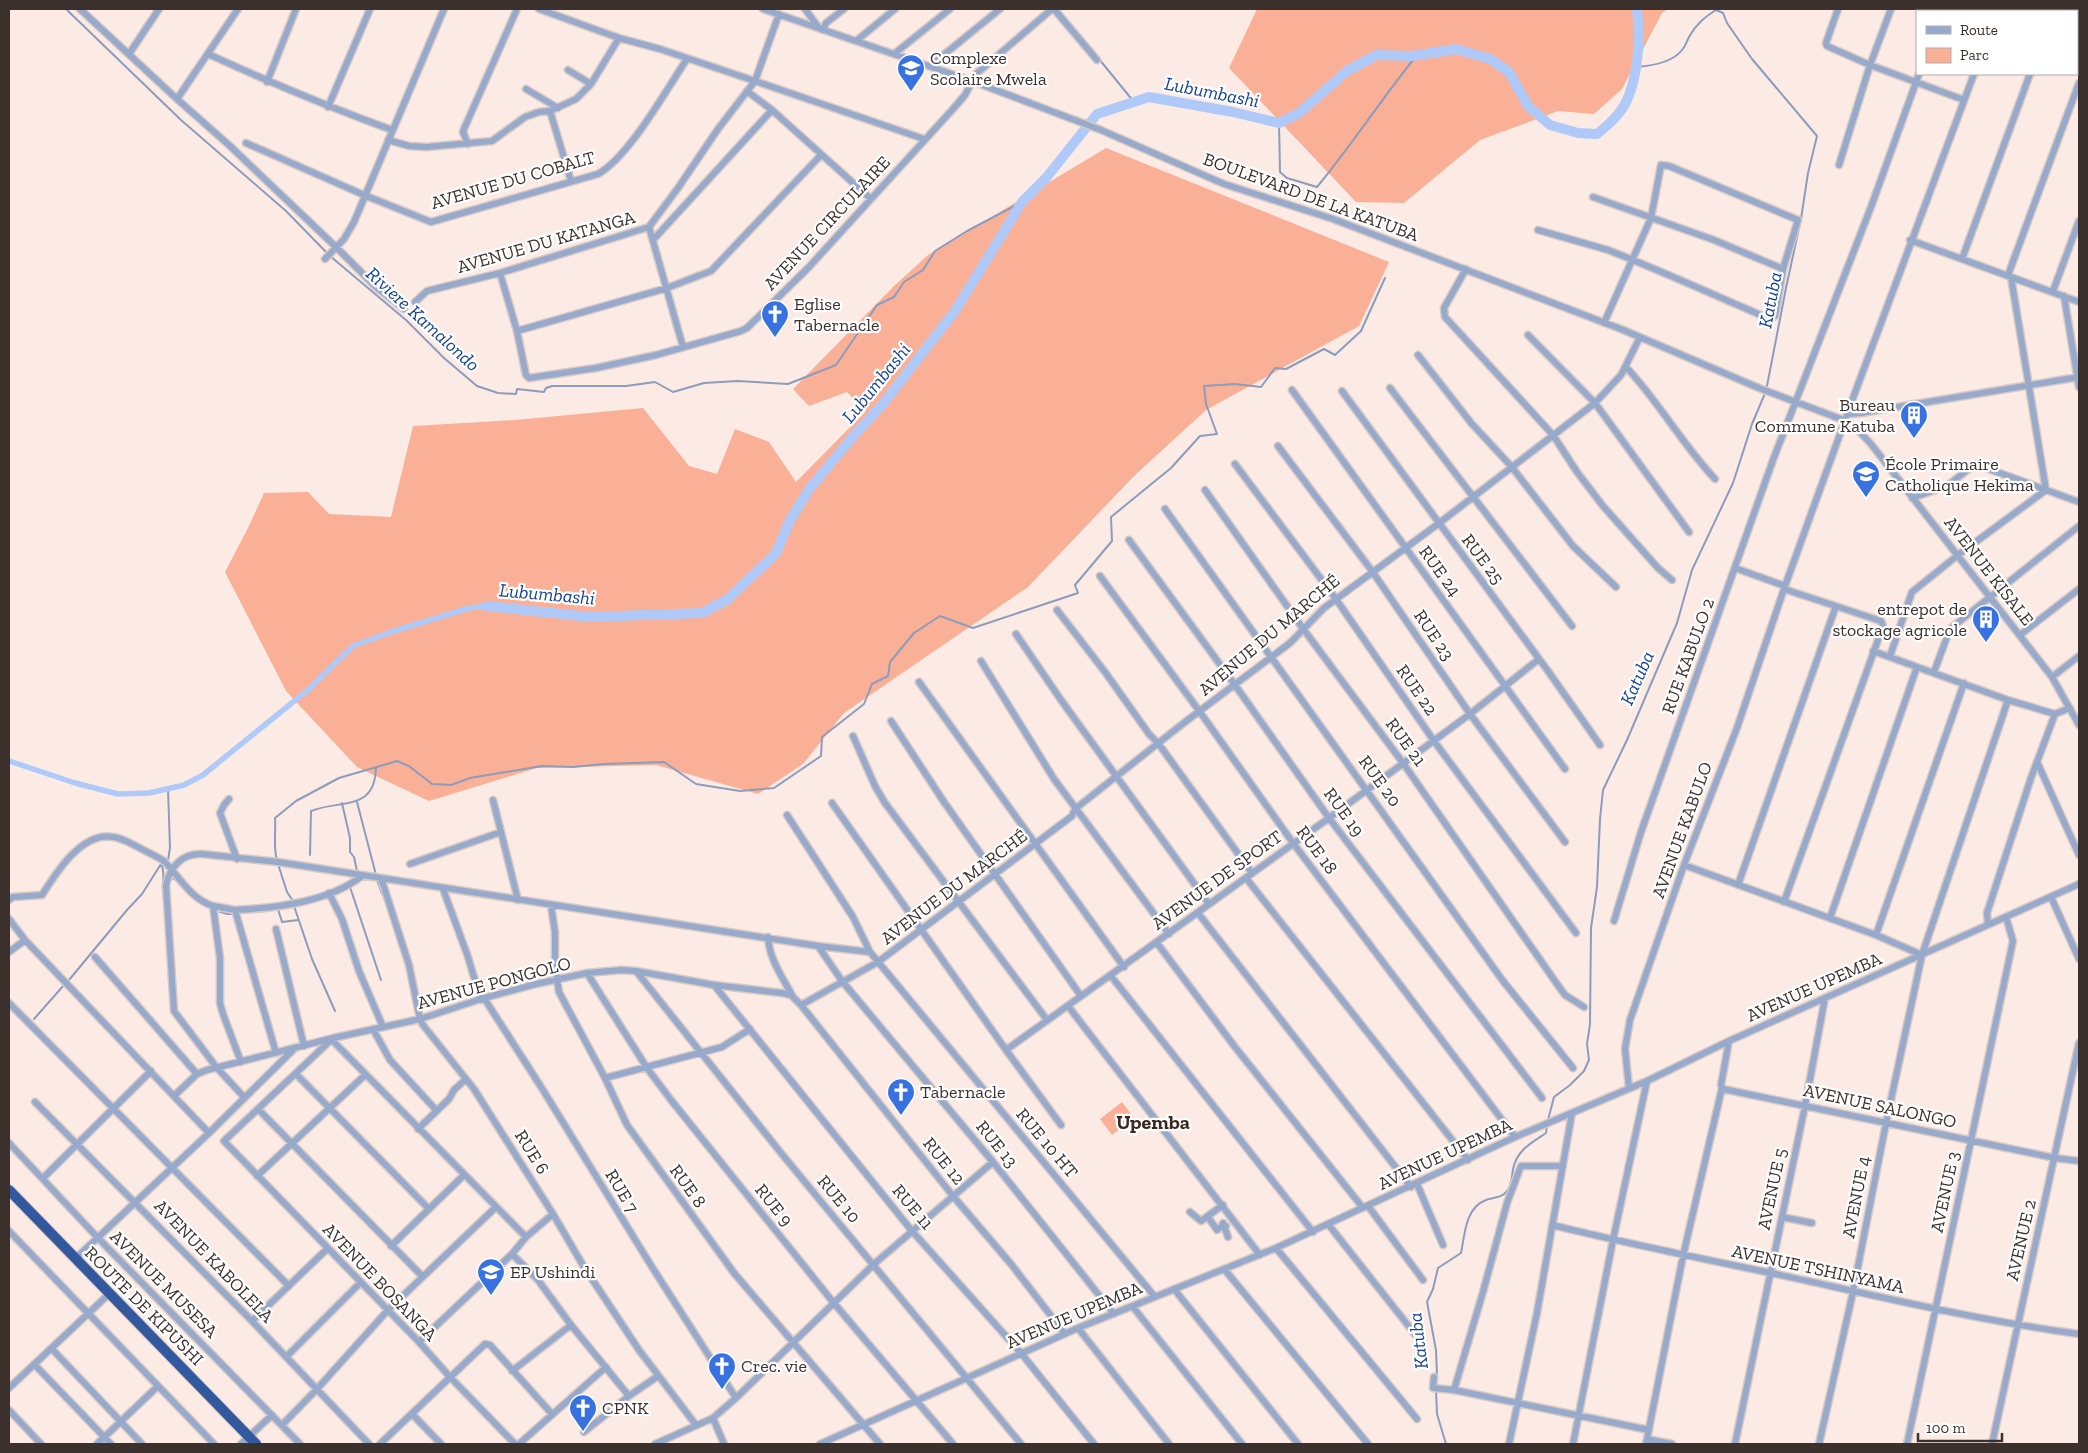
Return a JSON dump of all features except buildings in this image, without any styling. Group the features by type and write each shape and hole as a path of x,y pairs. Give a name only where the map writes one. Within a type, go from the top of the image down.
{"highway":[{"name":"ROUTE DE KIPUSHI","path":"9,1190 253,1440"}],"street":[{"path":"80,9 227,143 364,276 404,309"},
{"path":"129,54 159,9"},
{"path":"177,99 238,9"},
{"path":"267,82 296,9"},
{"path":"328,106 370,9"},
{"path":"325,259 344,239 354,222 444,9"},
{"path":"468,144 464,129 517,9"},
{"path":"539,9 619,38 660,49 687,60 755,81 924,139"},
{"name":"BOULEVARD DE LA KATUBA","path":"763,9 972,81 1101,130 1224,184 1333,218 1640,337 1766,391 1847,417"},
{"path":"805,9 821,29 844,9"},
{"path":"856,41 895,9"},
{"path":"894,54 950,9"},
{"path":"930,66 1000,9"},
{"path":"1053,9 1097,60"},
{"name":"AVENUE CIRCULAIRE","path":"517,331 526,375 530,378 596,368 732,334 746,328 808,267 871,199 965,95 976,74 1053,9"},
{"path":"1838,9 1826,45 1870,65 1964,100"},
{"path":"1839,165 1870,65 1891,9"},
{"name":"AVENUE DU KATANGA","path":"415,302 426,291 500,273 649,227 755,81 779,14"},
{"path":"388,140 409,146 427,147 492,141 525,117 539,112 550,112 576,99 591,84 619,38"},
{"path":"208,54 267,82 392,130"},
{"name":"AVENUE DU COBALT","path":"246,143 364,195 434,222 598,174 613,163 626,148 687,60"},
{"path":"568,70 591,84"},
{"name":"RUE KABULO 2","path":"1614,921 1641,832 1795,401 1871,206 1919,75"},
{"path":"1974,75 1910,240 2079,302"},
{"path":"1962,259 2030,75"},
{"path":"2046,490 2009,276 2079,83"},
{"path":"526,89 558,108"},
{"path":"747,91 772,110 871,199"},
{"path":"653,240 772,110"},
{"path":"550,112 571,181"},
{"path":"500,273 517,331 667,288 711,271 821,155"},
{"path":"1538,230 1608,250 1632,261 1772,318 1775,316 1783,269 1798,220 1668,166 1661,165 1651,218 1632,261 1604,323"},
{"path":"1593,197 1714,240 1783,269"},
{"path":"2053,291 2079,221"},
{"path":"649,227 683,347"},
{"name":"AVENUE KABULO","path":"1629,1088 1626,1062 1626,1035 1684,865 1737,728 1785,587 1910,240"},
{"path":"1466,270 1444,308 1445,317 1553,436 1577,472 1604,506 1658,568 1672,580"},
{"path":"2064,296 2079,387"},
{"path":"1528,335 1595,403 1689,532"},
{"name":"AVENUE DU MARCHÉ","path":"878,962 1037,844 1072,816 1075,809 1116,776 1271,658 1304,630 1324,608 1438,524 1595,403 1621,375 1640,337"},
{"path":"1418,354 1472,424 1511,466 1573,546 1616,587"},
{"path":"1626,367 1650,394 1684,442 1715,480"},
{"path":"1847,417 1861,413 2078,378"},
{"path":"1390,388 1572,626"},
{"name":"RUE 24","path":"1292,390 1565,769"},
{"name":"RUE 25","path":"1342,390 1600,745"},
{"name":"AVENUE KISALE","path":"1847,417 1958,555 2052,677 2079,722"},
{"name":"RUE 23","path":"1278,446 1372,571 1470,714 1565,842"},
{"name":"RUE 22","path":"1235,464 1336,599 1434,741 1576,933"},
{"path":"1912,498 1947,486 1975,464 2079,502"},
{"name":"RUE 21","path":"1206,490 1304,630 1404,763 1557,984 1566,995 1584,1007"},
{"path":"1890,656 1912,592 1958,555 2046,490"},
{"name":"RUE 20","path":"1165,509 1504,981 1573,1068"},
{"path":"1934,672 1950,629 2079,526"},
{"name":"RUE 19","path":"1129,540 1235,684 1329,818 1542,1098"},
{"path":"1735,568 1882,623 1784,902"},
{"name":"RUE 18","path":"1100,576 1293,843 1515,1137"},
{"path":"2020,635 2079,589"},
{"path":"1738,885 1836,606"},
{"path":"1057,610 1105,672 1149,734 1158,743 1252,873"},
{"path":"1016,634 1060,700 1209,904"},
{"path":"1873,651 2008,700 2055,714 2070,708"},
{"path":"2052,677 2079,656"},
{"name":"AVENUE DE SPORT","path":"1006,1050 1368,790 1470,714 1539,659"},
{"path":"980,661 1054,779 1169,934"},
{"path":"1830,918 1918,667"},
{"path":"919,682 1124,967"},
{"path":"1876,935 1964,683"},
{"name":"AVENUE 4","path":"1819,1444 1854,1292 1886,1123 1922,954 2008,700"},
{"path":"1988,924 1988,910 2055,714"},
{"path":"891,721 944,802 1081,996"},
{"path":"853,736 875,786 885,803 1047,1020"},
{"path":"2038,764 2079,855"},
{"path":"229,799 220,813 237,859"},
{"path":"493,800 518,900"},
{"path":"832,803 921,931 1062,1125"},
{"name":"RUE 10 HT","path":"787,815 852,917 870,952 1155,1297"},
{"path":"410,864 501,832"},
{"path":"9,900 13,897 42,895 59,868 78,849 99,837 112,836 161,859 201,901 212,906 235,910 260,909 314,898 349,886 362,876"},
{"path":"244,1097 217,1068 174,1011 172,959 165,891 168,874 180,860 189,854 278,862 818,946 870,952"},
{"path":"1684,865 1876,935 1922,954"},
{"name":"RUE 6","path":"381,878 409,965 420,1019 432,1039 466,1079 553,1214 584,1267 658,1376 696,1425"},
{"path":"1246,878 1468,1160"},
{"name":"AVENUE UPEMBA","path":"820,1444 1078,1328 1225,1270 1313,1232 1515,1137 1647,1080 1729,1041 2079,884"},
{"name":"RUE 7","path":"443,888 482,999 543,1090 652,1268 736,1398"},
{"path":"329,892 342,919 359,971 383,1027"},
{"path":"2051,897 2079,959"},
{"name":"RUE 8","path":"551,905 555,932 556,979 559,992 605,1078 627,1125 734,1273 880,1444"},
{"path":"212,906 220,958 220,1003 241,1062"},
{"path":"235,910 276,1053"},
{"path":"1198,913 1414,1186 1443,1245"},
{"name":"AVENUE 3","path":"1906,1444 2014,941 2006,917"},
{"path":"9,918 25,940 209,1133"},
{"path":"276,929 304,1046"},
{"path":"768,937 773,960 794,998 800,1005 878,962"},
{"path":"9,952 25,940"},
{"path":"1157,943 1235,1047 1423,1280"},
{"name":"RUE 13","path":"818,946 842,981 993,1162 1114,1314"},
{"path":"95,957 197,1074"},
{"name":"AVENUE PONGOLO","path":"174,1095 197,1074 217,1068 420,1019 482,999 556,979 587,974 621,970 636,971 714,985 782,993 794,998"},
{"name":"RUE 10","path":"636,971 1021,1444"},
{"name":"RUE 9","path":"587,974 647,1068 833,1302 953,1444"},
{"path":"1111,976 1313,1232"},
{"name":"RUE 11","path":"714,985 912,1231 1020,1353 1094,1444"},
{"name":"AVENUE 5","path":"1734,1444 1805,1106 1825,998"},
{"path":"9,1003 289,1286"},
{"name":"RUE 12","path":"800,1005 953,1196 1011,1264 1065,1334"},
{"path":"1068,1006 1260,1255"},
{"path":"373,1029 390,1060 437,1111"},
{"path":"605,1078 722,1047 750,1029"},
{"path":"423,1277 259,1110 332,1039 365,1075 526,1237"},
{"path":"1672,1444 1646,1442 1683,1256 1722,1088 1729,1041"},
{"name":"AVENUE 2","path":"1992,1444 2079,1043"},
{"path":"75,1259 136,1203 296,1048"},
{"path":"43,1178 151,1071"},
{"path":"296,1074 429,1209"},
{"path":"257,1176 365,1075"},
{"path":"418,1129 449,1100 454,1090 466,1079"},
{"path":"1573,1444 1647,1080"},
{"name":"AVENUE SALONGO","path":"1722,1088 1971,1141 2079,1161"},
{"name":"AVENUE KABOLELA","path":"35,1102 252,1321 369,1444"},
{"name":"AVENUE BOSANGA","path":"259,1110 224,1141 515,1444"},
{"path":"1509,1444 1536,1313 1572,1113"},
{"name":"AVENUE MUSESA","path":"9,1143 98,1238 300,1444"},
{"path":"655,1444 713,1418 874,1264 993,1162"},
{"path":"1454,1390 1507,1203 1521,1166 1563,1166"},
{"path":"391,1246 464,1175"},
{"path":"1190,1212 1201,1222 1223,1205"},
{"path":"282,1425 388,1310 496,1207"},
{"path":"419,1342 512,1254 526,1237 553,1214"},
{"path":"1208,1217 1217,1230 1224,1225 1228,1238"},
{"path":"1782,1217 1812,1223"},
{"path":"1328,1224 1418,1338"},
{"name":"AVENUE TSHINYAMA","path":"1552,1225 1683,1256 1936,1309 2017,1325 2079,1334"},
{"path":"9,1231 89,1313 157,1387 214,1444"},
{"path":"1276,1248 1418,1419"},
{"path":"252,1321 328,1249"},
{"path":"512,1254 538,1280 571,1325 630,1396"},
{"path":"1225,1270 1367,1444"},
{"path":"286,1357 361,1282"},
{"path":"1174,1289 1298,1444"},
{"path":"9,1388 110,1293"},
{"path":"1133,1307 1242,1444"},
{"path":"512,1371 571,1325"},
{"path":"1078,1328 1169,1444"},
{"path":"380,1444 485,1344 488,1344 552,1414"},
{"path":"52,1349 142,1444"},
{"path":"34,1364 111,1444"},
{"path":"519,1444 606,1367"},
{"path":"584,1432 658,1376"},
{"path":"1434,1377 1433,1388 1454,1390 1649,1430"},
{"path":"97,1444 157,1387"},
{"path":"9,1410 41,1444"},
{"path":"412,1414 441,1444"},
{"path":"241,1444 253,1440 272,1415"},
{"path":"713,1418 724,1444"}],"green space":[{"path":"1257,9 1668,9 1662,13 1622,89 1594,114 1558,111 1480,140 1404,203 1356,202 1229,68"},
{"path":"1106,148 1389,262 1359,326 1206,410 1134,476 1028,587 844,713 803,764 758,794 656,765 537,768 429,801 357,767 286,691 225,572 264,493 308,492 329,514 391,517 413,426 515,420 643,408 689,466 717,474 735,429 769,442 796,482 866,411 847,392 809,406 793,389 893,287 928,255"},
{"path":"1122,1102 1134,1118 1112,1135 1100,1119"}],"waterway":[{"name":"Riviere Kamalondo","path":"66,9 181,120 286,211 327,253"},
{"name":"Lubumbashi","path":"487,606 590,617 702,613 728,599 776,553 790,520 810,488 882,405 955,311 1022,202 1046,178 1097,114 1149,97 1233,112 1279,123 1299,113 1347,71 1376,55 1412,56 1456,49 1490,59 1509,72 1528,106 1550,125 1578,133 1597,134 1618,115 1631,89 1638,55 1637,9"},
{"name":"Katuba","path":"1548,1120 1554,1097 1584,1071 1589,1060 1587,1044 1590,1024 1591,928 1597,887 1603,790 1627,740 1677,623 1692,570 1733,483 1752,424 1766,391 1801,219 1808,173 1817,136 1752,59 1727,23 1723,13 1716,10 1704,18 1692,32 1684,47 1673,58 1648,66 1636,67"},
{"path":"1279,123 1280,172 1287,178 1317,187 1417,55"},
{"path":"1099,59 1134,102"},
{"name":"Riviere Kamalondo","path":"330,256 406,320 444,358 477,386 498,393 516,394 517,389 544,392 546,388 552,386 626,386 655,382 673,392 704,383 737,381 788,384 836,365 877,305 894,297 904,282 923,270 935,251 967,231 1022,202"},
{"path":"277,860 275,818 296,801 339,778 397,761 409,766 432,784 451,785 470,778 542,766 573,767 664,762 696,784 740,791 774,788 821,756 822,737 864,704 872,684 888,676 890,662 914,633 940,616 973,628 1078,593 1075,585 1112,541 1111,517 1171,468 1200,436 1217,434 1206,404 1204,386 1235,384 1261,387 1275,368 1286,369 1324,349 1335,355 1361,331 1385,278"},
{"name":"Lubumbashi","path":"9,761 75,783 118,794 149,793 184,785 203,775 309,689 353,646 469,608 487,606"},
{"path":"310,855 311,811 363,798 370,791 376,767"},
{"path":"168,789 170,848 168,860"},
{"path":"357,802 376,875"},
{"path":"342,803 350,838 350,852 354,857 357,871 355,872"},
{"path":"69,980 142,894 161,864 163,868 164,900"},
{"path":"278,864 287,892 293,901"},
{"path":"170,877 179,882"},
{"path":"377,880 382,894"},
{"path":"350,887 381,980"},
{"path":"294,906 312,959 335,1011"},
{"path":"278,909 282,922 298,920"},
{"path":"215,910 227,914 235,914"},
{"path":"237,913 264,911"},
{"path":"34,1019 64,985"},
{"name":"Katuba","path":"1437,1376 1436,1350 1427,1302 1433,1289 1438,1268 1461,1253 1467,1222 1474,1209 1479,1204 1500,1196 1509,1189 1515,1162 1525,1148 1546,1133 1547,1125"},
{"name":"Katuba","path":"1436,1390 1437,1414 1446,1444"}],"place":[{"name":"Complexe Scolaire Mwela","path":"911,92"},
{"name":"Eglise Tabernacle","path":"775,338"},
{"name":"Bureau Commune Katuba","path":"1914,439"},
{"name":"École Primaire Catholique Hekima","path":"1866,498"},
{"name":"entrepot de stockage agricole","path":"1986,643"},
{"name":"Tabernacle","path":"901,1116"},
{"name":"EP Ushindi","path":"491,1296"},
{"name":"Crec. vie","path":"722,1390"},
{"name":"CPNK","path":"583,1432"}],"district":[{"name":"Upemba","path":"1153,1122"}]}
